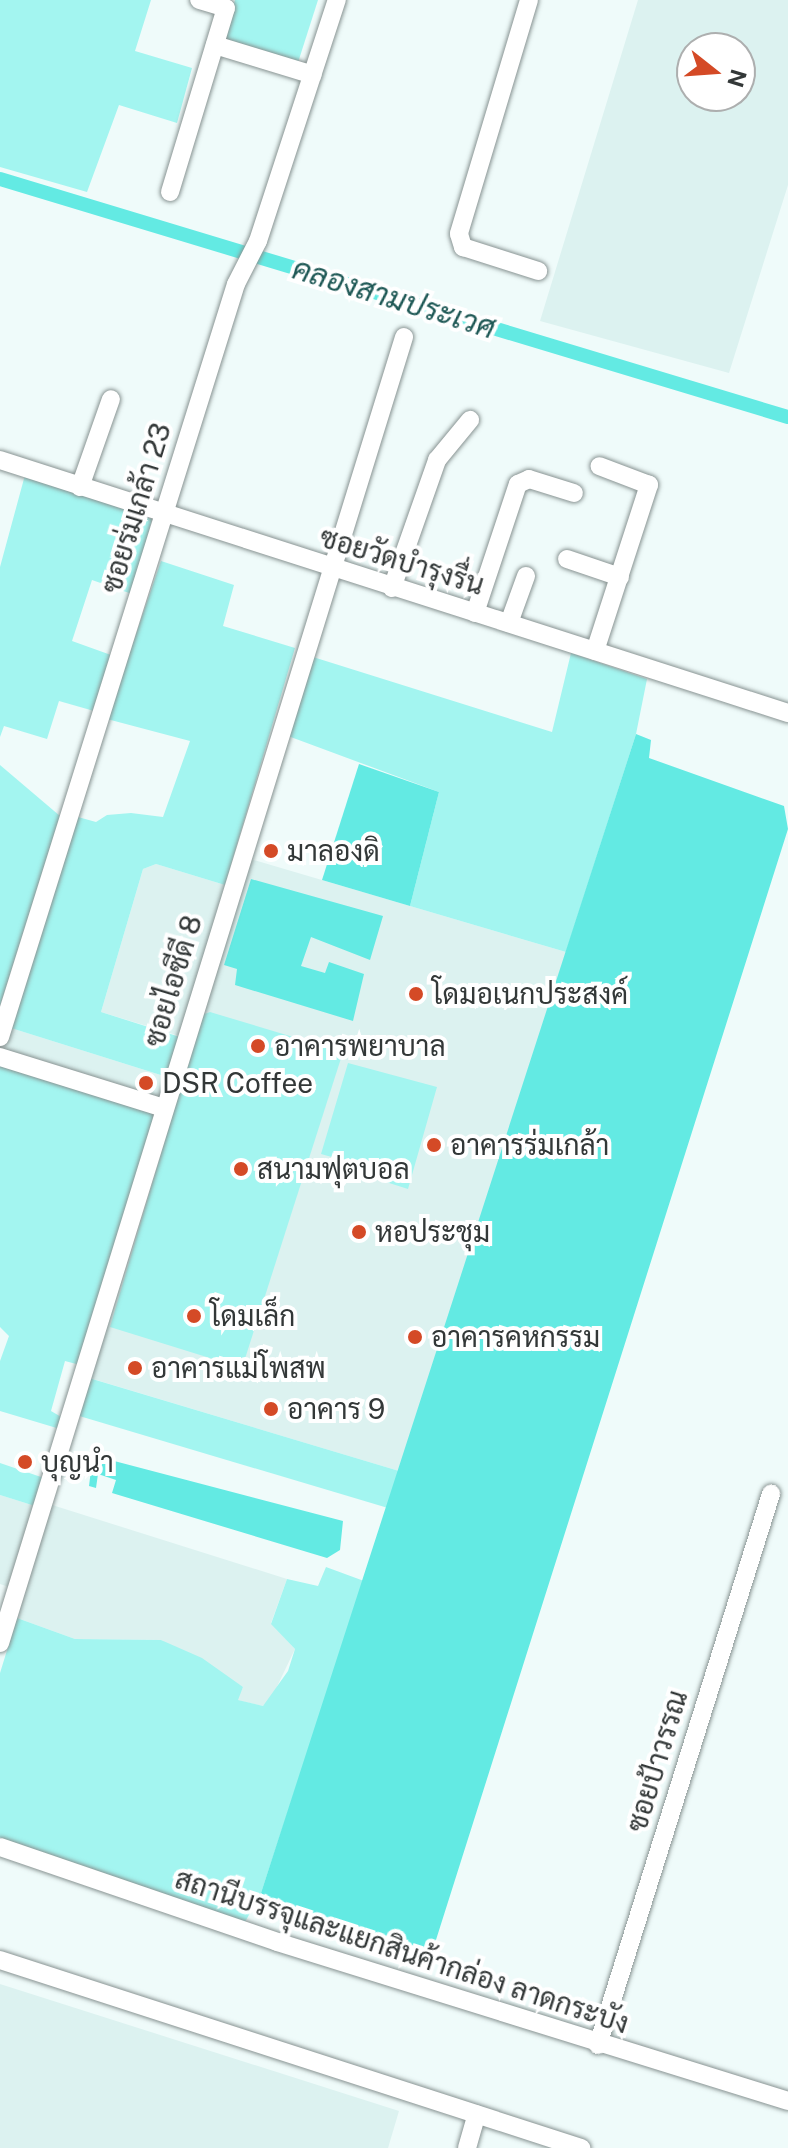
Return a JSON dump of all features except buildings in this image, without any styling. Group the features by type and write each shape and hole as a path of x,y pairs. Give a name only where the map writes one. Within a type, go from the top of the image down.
{"street":[{"path":"170,192 227,4 199,0"},
{"name":"ซอยร่มเกล้า 23","path":"0,1037 236,284 258,241 337,0"},
{"path":"529,0 459,234 463,247 538,271"},
{"path":"215,45 313,75"},
{"name":"ซอยไอซีดี 8","path":"0,1643 329,570 404,337"},
{"path":"80,487 111,399"},
{"path":"392,588 437,460 470,420"},
{"name":"ซอยวัดบำรุงรื่น","path":"0,460 329,570 509,623 788,713"},
{"path":"595,651 649,485 599,466"},
{"path":"475,613 518,484 529,479 574,493"},
{"path":"567,559 620,577"},
{"path":"509,623 526,576"},
{"path":"0,1057 164,1108"},
{"name":"ซอยป้าวรรณ","path":"598,2045 771,1494"},
{"name":"สถานีบรรจุและแยกสินค้ากล่อง ลาดกระบัง","path":"0,1847 598,2045 788,2101"},
{"path":"0,1960 581,2148"},
{"path":"467,2148 477,2114"}],"shaded area":[{"path":"0,0 151,0 135,51 192,68 177,123 119,105 87,192 0,167"},
{"path":"235,0 318,0 294,75 220,53"},
{"path":"638,0 788,0 788,185 729,373 540,321"},
{"path":"25,475 152,519 132,594 92,580 72,641 111,655 94,711 59,701 47,739 4,726 0,737 0,567"},
{"path":"161,561 234,585 223,626 295,648 225,885 156,864 143,869 101,1012 180,1037 167,1077 11,1028 78,817 96,822 107,815 131,813 163,817 190,741 107,719"},
{"path":"571,653 647,679 636,734 566,952 410,906 439,792 288,736 313,657 552,732"},
{"path":"636,734 651,740 649,758 784,806 788,829 435,1943 427,1954 414,1952 279,1907 261,1893"},
{"path":"359,764 439,792 410,906 322,880"},
{"path":"0,765 60,816 0,1006"},
{"path":"247,858 566,952 399,1471 83,1376"},
{"path":"156,864 225,885 183,1037 101,1012 143,869"},
{"path":"251,879 383,916 370,960 311,937 301,966 325,973 329,962 364,974 353,1021 235,985 237,969 224,965"},
{"path":"210,1012 343,1052 242,1368 110,1327 202,1015"},
{"path":"11,1028 167,1077 158,1100 2,1053"},
{"path":"0,1063 157,1112 80,1365 65,1361 51,1411 63,1418 60,1429 0,1411 0,1361 9,1336 0,1327"},
{"path":"348,1063 437,1087 408,1189 367,1176 371,1168 321,1154"},
{"path":"89,1378 399,1471 388,1508 76,1415"},
{"path":"99,1457 343,1521 340,1550 327,1558 112,1493 116,1480 98,1474 96,1488 89,1486 92,1462"},
{"path":"0,1463 44,1478 35,1506 0,1495"},
{"path":"0,1495 35,1506 9,1587 0,1584"},
{"path":"49,1504 287,1579 271,1623 295,1649 272,1697 263,1706 237,1700 243,1687 161,1640 75,1639 17,1618"},
{"path":"326,1567 364,1581 261,1893 244,1924 0,1844 0,1673 17,1618 75,1639 161,1640 202,1658 243,1687 238,1700 263,1706 288,1671 295,1649 271,1624 287,1579 318,1586"},
{"path":"0,1984 399,2111 388,2148 0,2148"}],"waterway":[{"name":"คลองสามประเวศ","path":"0,179 788,417"}],"place":[{"name":"มาลองดิ","path":"271,851"},
{"name":"โดมอเนกประสงค์","path":"416,994"},
{"name":"อาคารพยาบาล","path":"258,1046"},
{"name":"DSR Coffee","path":"146,1083"},
{"name":"อาคารร่มเกล้า","path":"434,1145"},
{"name":"สนามฟุตบอล","path":"241,1169"},
{"name":"หอประชุม","path":"359,1232"},
{"name":"โดมเล็ก","path":"194,1316"},
{"name":"อาคารคหกรรม","path":"415,1337"},
{"name":"อาคารแม่โพสพ","path":"135,1368"},
{"name":"อาคาร 9","path":"271,1409"},
{"name":"บุญนำ","path":"25,1462"}]}
